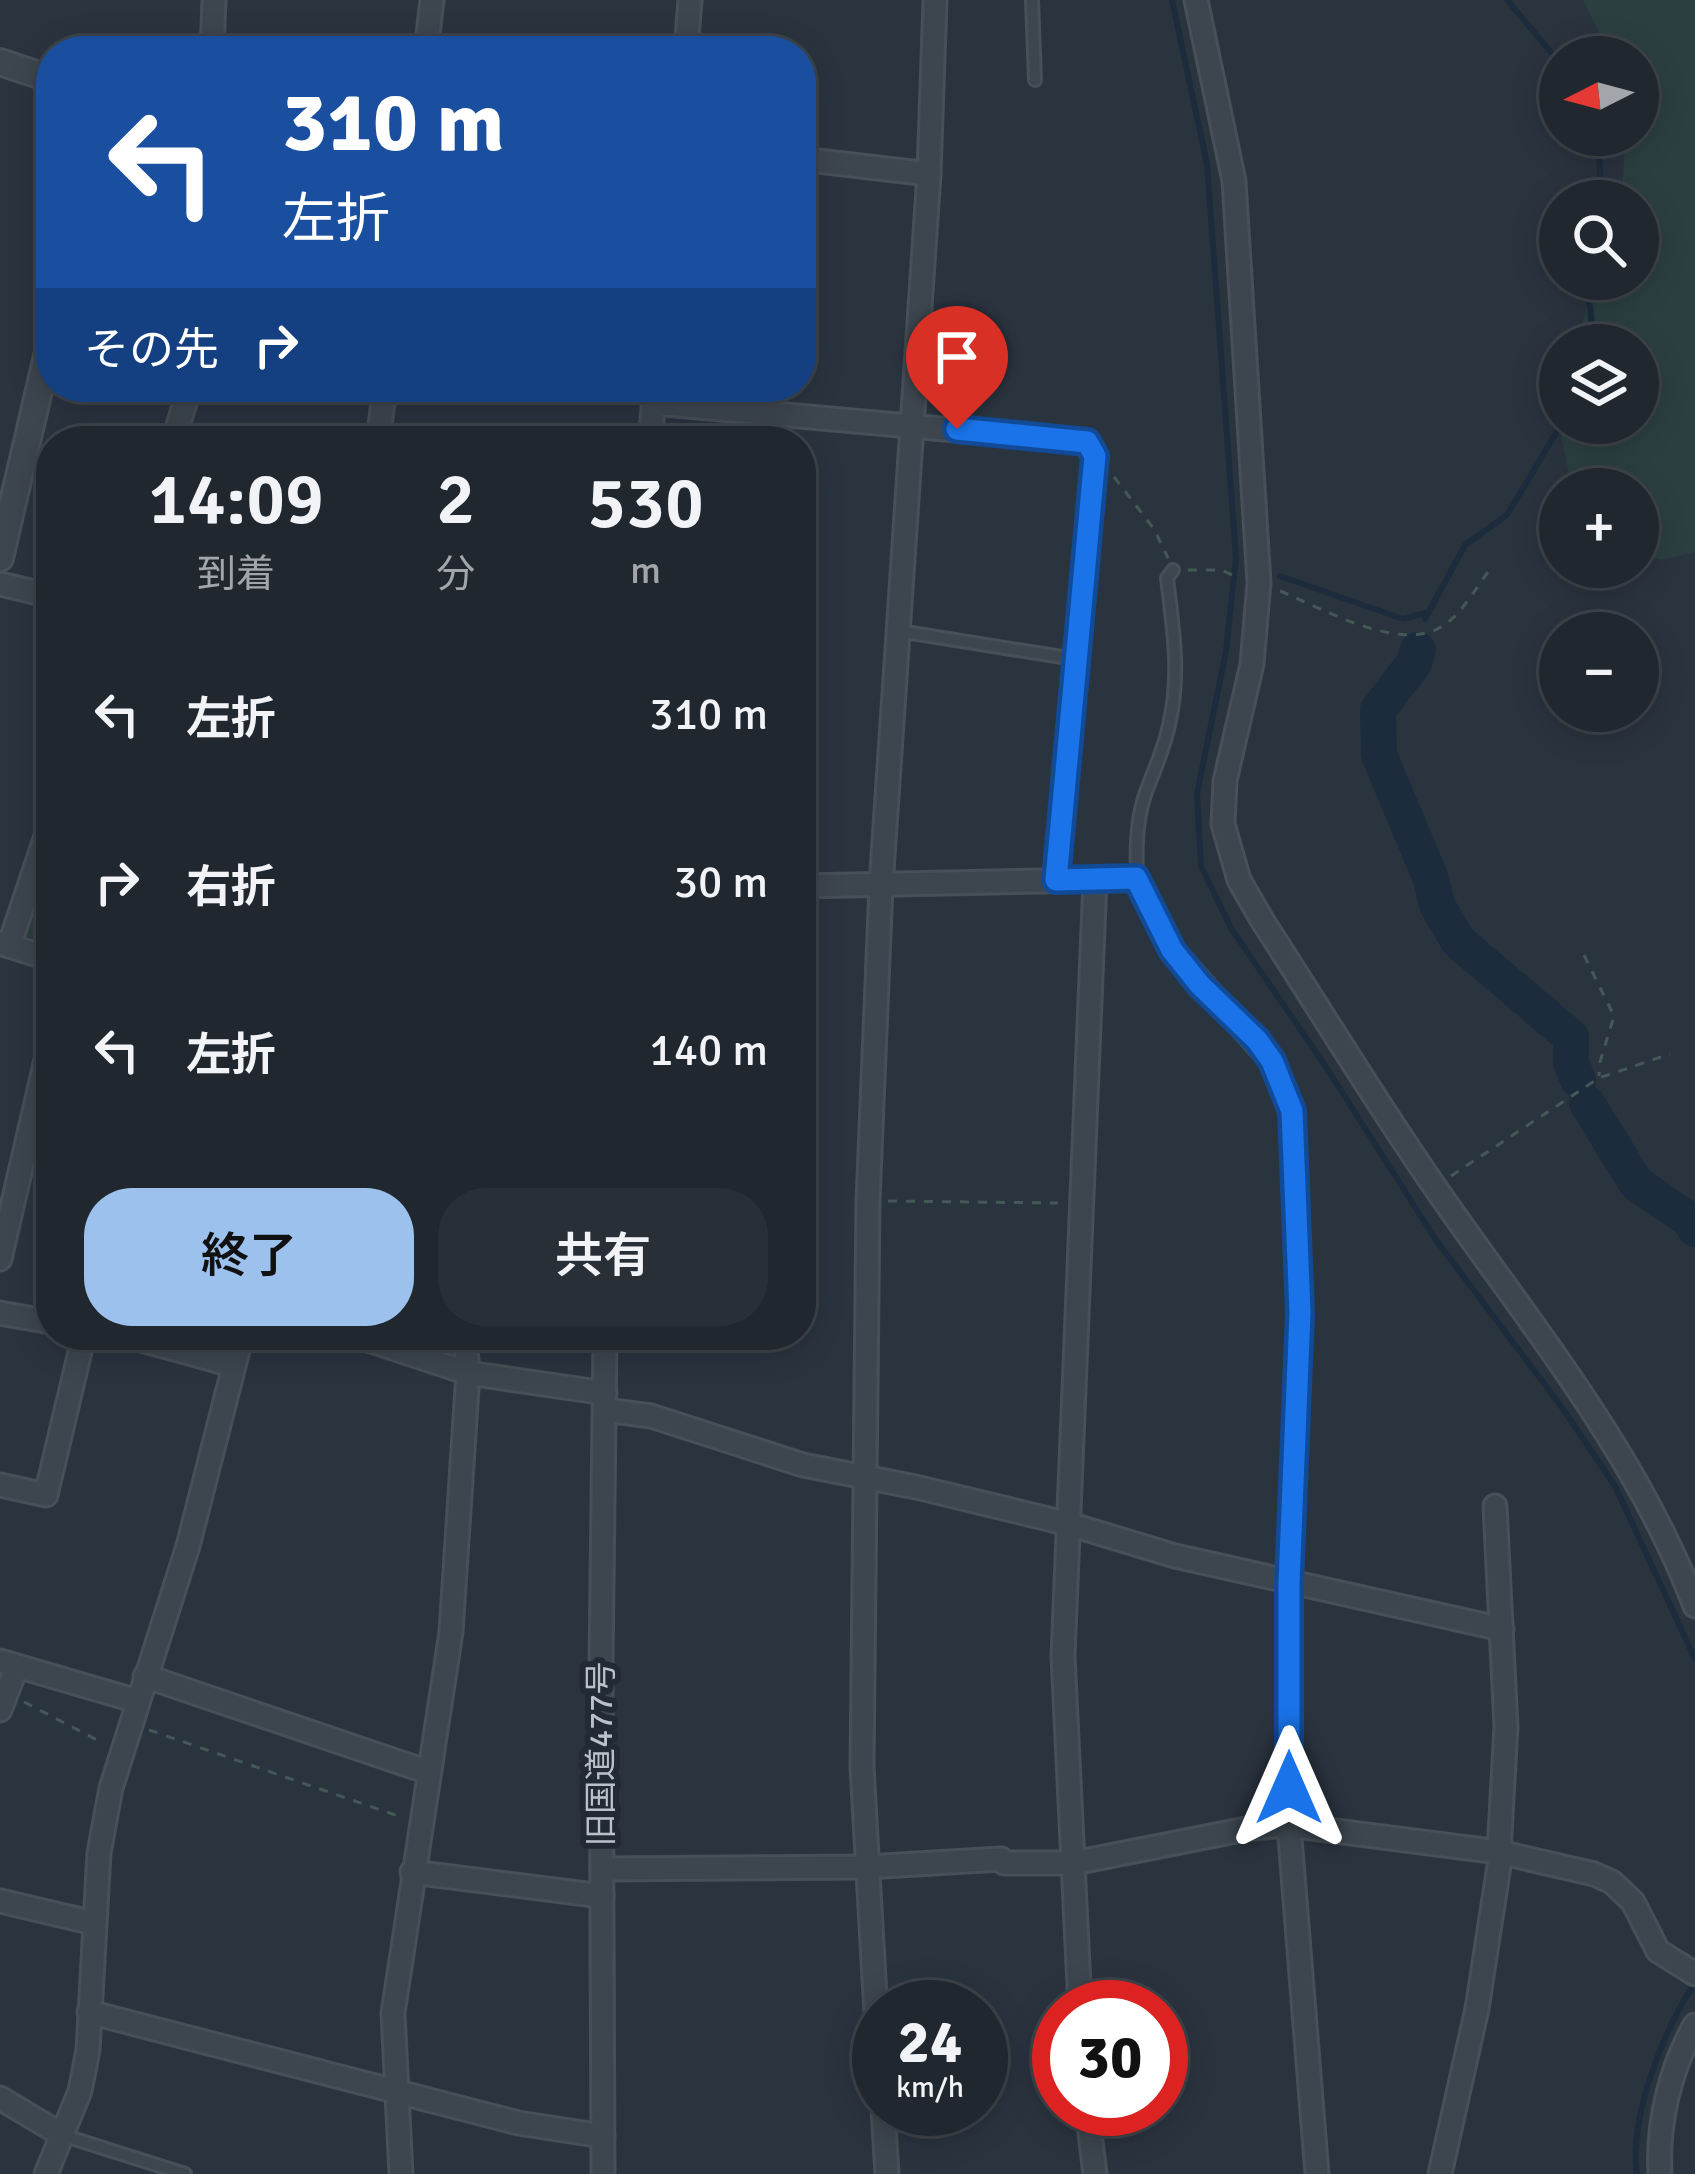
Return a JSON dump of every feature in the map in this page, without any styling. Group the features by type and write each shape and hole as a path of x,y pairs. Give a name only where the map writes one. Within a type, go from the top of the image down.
{"street":[{"path":"213,36 214,0"},
{"path":"428,36 432,0"},
{"path":"687,36 690,0"},
{"path":"873,1980 862,1767 864,1479 868,1201 881,886 929,174 935,0 957,0"},
{"path":"1196,0 1234,181 1251,581 1252,664 1225,781 1226,840 1239,880 1262,920 1435,1187 1625,1458 1674,1551 1695,1606"},
{"path":"0,62 36,74"},
{"path":"816,161 929,174"},
{"path":"0,558 36,402"},
{"path":"717,402 1087,442 1095,456 1056,880"},
{"path":"0,584 36,592"},
{"path":"36,860 4,944 36,954"},
{"path":"816,886 1136,878 1172,950 1272,1061 1292,1111 1300,1313 1289,1583 1289,1825 1317,2174"},
{"path":"1079,1980 1064,1656 1095,880"},
{"path":"0,1259 36,1122"},
{"path":"0,1313 36,1319"},
{"path":"0,1485 46,1495 80,1350"},
{"path":"178,1350 232,1365"},
{"path":"46,2174 80,2091 103,1824 188,1546 237,1350"},
{"path":"398,1350 468,1373 605,1401 783,1459 1069,1524 1289,1583 1502,1629"},
{"path":"401,2174 393,2013 451,1631 466,1350"},
{"name":"旧国道477号","path":"603,2174 605,1350"},
{"path":"1440,2174 1477,2009 1500,1853 1506,1727 1495,1506"},
{"path":"3,1702 9,1664 137,1701"},
{"path":"145,1676 428,1772"},
{"path":"602,1870 866,1867 944,1860 1074,1863 1250,1828 1289,1825 1500,1853 1594,1874 1612,1882 1633,1902 1658,1951 1691,1971"},
{"path":"412,1872 602,1896"},
{"path":"0,1901 94,1923"},
{"path":"89,2012 548,2129 603,2136"},
{"path":"1660,2174 1661,2132 1672,2078 1695,2025"},
{"path":"0,2098 62,2135"},
{"path":"885,2136 887,2174"},
{"path":"1091,2136 1095,2174"}],"lane":[{"path":"1032,0 1035,80"},
{"path":"1136,878 1136,837 1174,694 1176,633 1167,578 1173,570"},
{"path":"898,632 1074,659"},
{"path":"62,2135 185,2174"}],"path":[{"path":"1095,456 1143,512 1173,570 1221,570 1380,632 1417,635 1448,622 1488,572"},
{"path":"1584,956 1614,1016 1600,1078"},
{"path":"1435,1187 1600,1078 1670,1054"},
{"path":"868,1201 1084,1204"},
{"path":"3,1702 122,1752"},
{"path":"130,1725 234,1756 420,1823"}],"shaded area":[{"path":"1583,0 1695,0 1695,552 1659,559 1659,468 1568,468 1563,444 1659,444 1659,324 1582,324 1589,300 1659,300 1659,180 1623,180 1624,156 1659,156 1659,36 1601,36"},
{"path":"36,895 36,939 23,935"}],"waterway":[{"path":"1172,0 1207,164 1236,558 1226,651 1197,794 1201,866 1231,928 1436,1240 1615,1486 1695,1659"},
{"path":"1507,0 1539,38"},
{"path":"1599,156 1601,180"},
{"path":"1589,300 1592,324"},
{"path":"1425,619 1465,545 1507,515 1549,444"},
{"path":"1280,576 1403,619 1425,613"},
{"path":"1418,650 1414,663 1378,710 1379,755 1431,879 1437,905 1458,941 1571,1037 1571,1063 1578,1080"},
{"path":"1587,1103 1636,1183 1691,1221 1695,1229"},
{"path":"1637,2174 1643,2101 1671,2025 1695,1983"}],"route":[{"path":"957,429 1087,442 1095,456 1056,880 1136,878 1172,950 1272,1061 1292,1111 1300,1313 1289,1583 1289,1788"}]}
